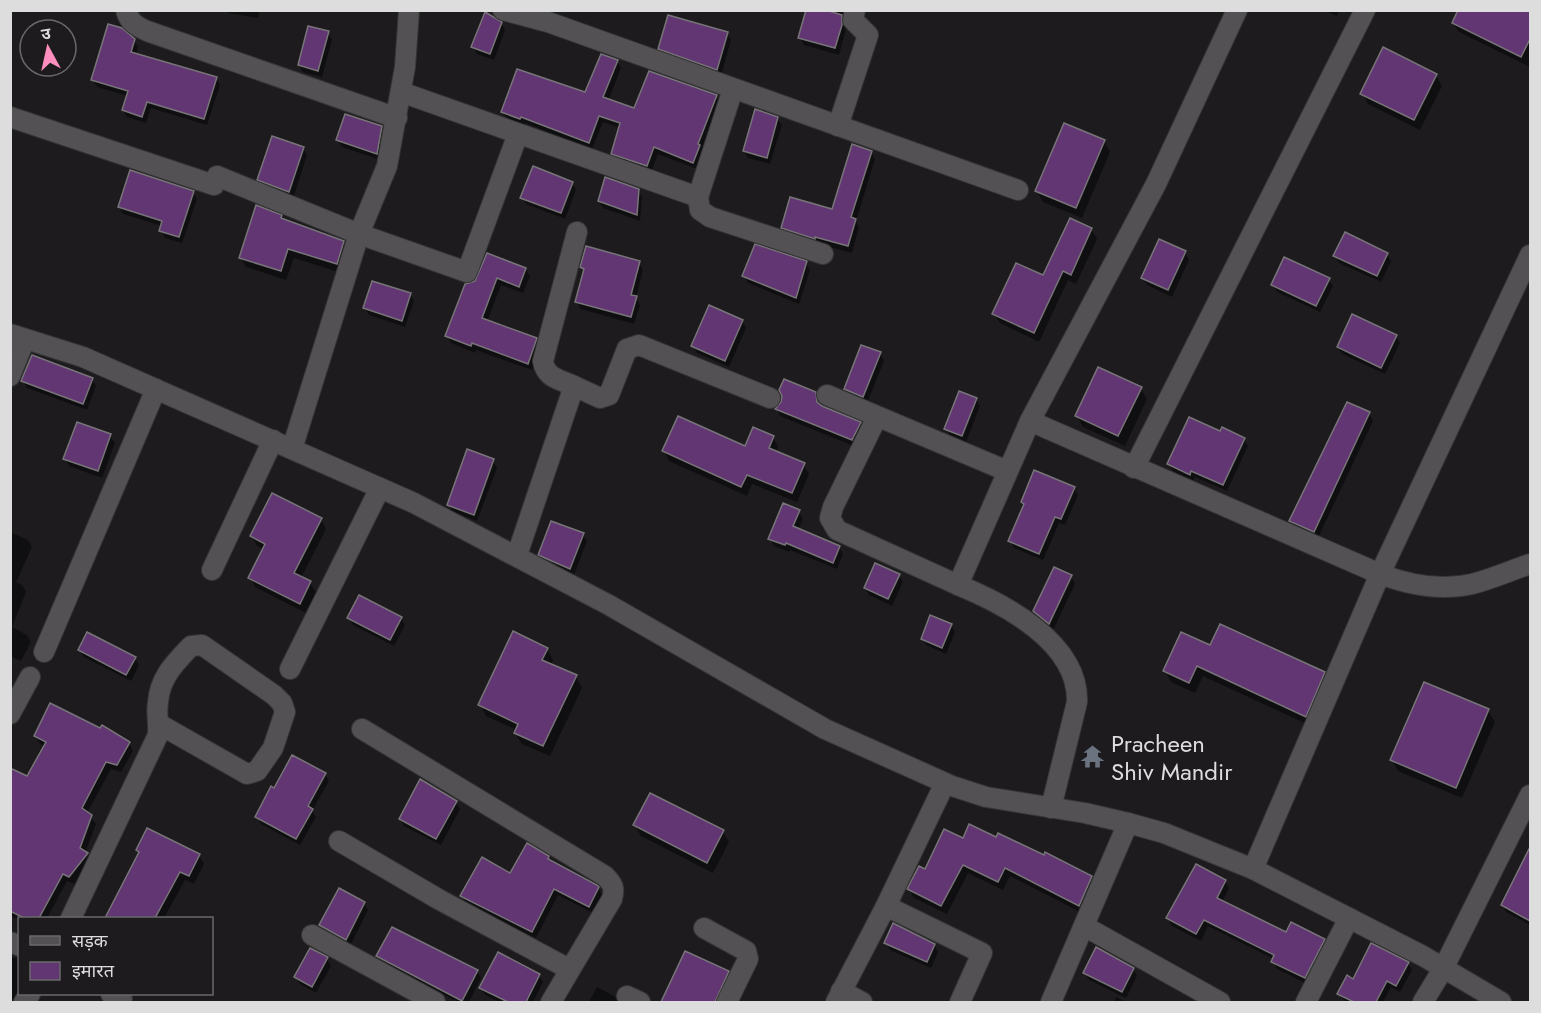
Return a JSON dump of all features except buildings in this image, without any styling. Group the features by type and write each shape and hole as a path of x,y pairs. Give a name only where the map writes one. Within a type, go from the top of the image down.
{"street":[{"path":"126,10 129,19 136,26 147,31 397,118"},
{"path":"292,449 359,234 387,166 405,67 409,10"},
{"path":"503,10 548,22 1018,190"},
{"path":"838,126 868,35 853,20 855,10"},
{"path":"958,585 1030,421 1156,184 1237,10"},
{"path":"1134,468 1365,10"},
{"path":"733,89 698,197 700,210 710,217 824,254"},
{"path":"401,92 698,197"},
{"path":"10,117 216,181 467,272 518,134"},
{"path":"577,232 543,361 544,370 549,375 600,398 609,395 627,349 639,345 770,398"},
{"path":"1253,869 1380,574 1530,255"},
{"path":"10,376 18,337 83,357 414,503 609,605 825,729 945,783 986,797 1128,823 1164,833 1253,869 1349,918 1501,1002"},
{"path":"517,555 574,386"},
{"path":"44,652 156,389"},
{"path":"827,395 1007,471"},
{"path":"877,417 833,507 830,518 837,530 974,592 1021,618 1052,642 1071,670 1077,702 1051,808"},
{"path":"1030,421 1134,468 1403,582 1435,587 1472,584 1530,564"},
{"path":"212,570 273,440"},
{"path":"290,669 380,488"},
{"path":"71,917 158,735 157,704 167,672 191,646 202,645 274,695 282,703 285,712 273,748 257,771 247,774 159,724"},
{"path":"10,714 30,677"},
{"path":"362,729 605,876 612,883 614,890 612,898 551,1002"},
{"path":"862,1002 838,997 886,906 945,783"},
{"path":"1423,1002 1443,969 1530,795"},
{"path":"1051,1002 1128,823"},
{"path":"339,841 440,900 570,969"},
{"path":"886,906 982,953 960,1002"},
{"path":"1306,1002 1349,918"},
{"path":"1084,926 1220,1002"},
{"path":"704,928 746,951 748,958 727,1002"},
{"path":"312,935 427,1001"}],"place":[{"name":"Pracheen Shiv Mandir","path":"1093,757"}]}
